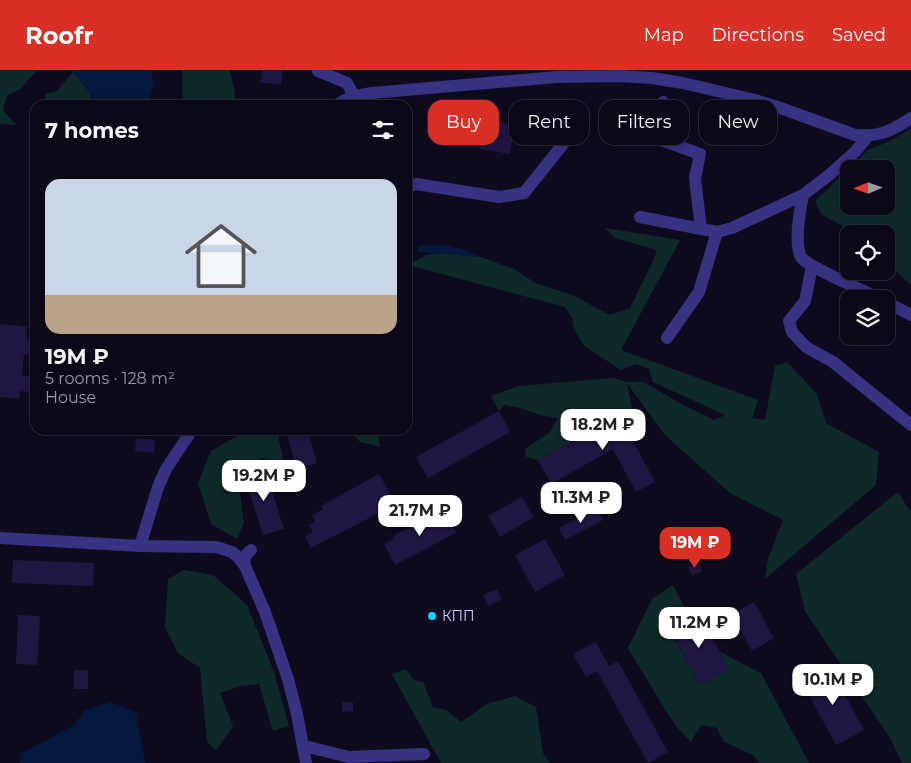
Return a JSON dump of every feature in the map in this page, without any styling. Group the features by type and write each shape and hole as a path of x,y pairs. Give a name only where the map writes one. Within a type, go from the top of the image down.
{"street":[{"path":"318,71 347,83 354,96"},
{"path":"344,100 372,92 556,77 619,76 652,78 683,83 751,98 855,135 868,136 880,134 892,130 911,118"},
{"path":"640,216 717,232 732,228 803,195 855,152 868,136"},
{"path":"412,186 416,184 499,197 524,193 562,145"},
{"path":"676,145 700,154 695,178 701,228"},
{"path":"803,195 799,219 799,249 801,258 812,266 861,290"},
{"path":"667,338 699,292 717,232"},
{"path":"812,266 805,301 789,321 792,332 806,347 833,362 911,425"},
{"path":"895,307 911,315"},
{"path":"140,546 158,487 166,469 189,435"},
{"path":"0,538 140,546 216,547 232,552 244,566 265,612 288,679 304,746 306,763"},
{"path":"244,566 244,558 251,550"},
{"path":"304,746 349,757 424,754"}],"green space":[{"path":"0,70 35,70 36,72 21,89 7,95 3,110 16,125 0,124"},
{"path":"182,70 230,70 235,93 234,100 183,100"},
{"path":"73,72 90,93 91,100 46,100 45,94 57,91"},
{"path":"911,129 911,285 895,270 895,225 841,225 821,214 815,201 840,177 840,215 895,215 895,160 858,160 868,150 888,142"},
{"path":"605,228 680,240 621,350 758,400 752,418 765,420 775,366 787,362 817,394 826,423 879,452 876,485 765,579 768,559 783,520 730,493 664,434 627,383 632,408 538,460 526,457 525,449 550,432 558,418 504,405 499,411 491,396 519,386 614,378 626,382 643,382 714,420 725,415 653,382 649,369 637,364 621,370 584,346 574,329 572,318 565,307 412,266 412,263 426,255 444,253 481,257 516,270 535,283 572,295 610,315 630,308 657,250 615,238"},
{"path":"239,435 278,435 284,465 263,458 246,463 238,479 244,523 237,539 211,524 198,483 211,451"},
{"path":"354,435 379,435 380,447 360,442"},
{"path":"898,492 911,513 911,763 902,763 890,738 805,611 796,574"},
{"path":"184,570 213,575 247,605 274,672 289,726 273,731 259,684 241,686 220,693 233,726 216,750 207,742 200,668 178,653 165,627 168,579"},
{"path":"673,585 688,615 692,617 670,630 700,685 729,669 720,652 761,673 809,763 760,763 753,755 724,742 717,728 701,725 691,742 677,727 628,648 652,599"},
{"path":"406,669 414,680 423,682 433,707 446,710 461,722 487,704 515,696 536,707 543,753 550,763 441,763 392,674"}],"water":[{"path":"73,70 152,70 153,85 149,100 91,100 90,93"},
{"path":"418,245 448,245 481,257 418,252"},
{"path":"111,702 136,713 145,763 20,763 20,754 74,725 84,711"}],"building":[{"path":"262,70 283,70 281,85 260,82"},
{"path":"499,122 509,124 509,145 512,145 510,154 479,149 480,145 499,145"},
{"path":"0,324 27,327 26,339 30,339 30,356 24,355 22,375 30,376 30,392 20,391 19,399 0,397"},
{"path":"632,408 645,431 632,439 655,482 636,492 613,449 551,484 538,460"},
{"path":"499,411 510,432 428,478 416,457"},
{"path":"287,435 309,435 317,463 296,468"},
{"path":"136,438 155,440 154,453 135,451"},
{"path":"265,469 284,529 263,535 244,475"},
{"path":"379,474 396,504 311,548 305,536 313,532 309,525 315,522 312,515 323,509 321,506"},
{"path":"522,497 534,517 500,537 488,516"},
{"path":"597,509 603,520 565,540 559,528"},
{"path":"438,511 440,514 445,511 456,533 395,565 384,544 394,539 393,536"},
{"path":"545,539 565,575 535,592 515,555"},
{"path":"13,560 94,563 93,586 12,583"},
{"path":"697,562 702,571 692,576 688,567"},
{"path":"497,589 502,599 488,606 483,595"},
{"path":"754,602 774,638 752,651 732,614"},
{"name":"КПП","path":"429,610 438,614 435,622 425,618"},
{"path":"699,613 729,669 700,685 670,629"},
{"path":"18,615 40,616 37,665 16,664"},
{"path":"596,642 609,666 618,661 668,752 648,763 597,671 586,677 573,654"},
{"path":"830,667 864,730 836,745 802,682"},
{"path":"74,670 88,670 88,689 74,689"},
{"path":"342,702 353,702 353,711 342,712"}],"place":[{"name":"КПП","path":"432,616"}]}
